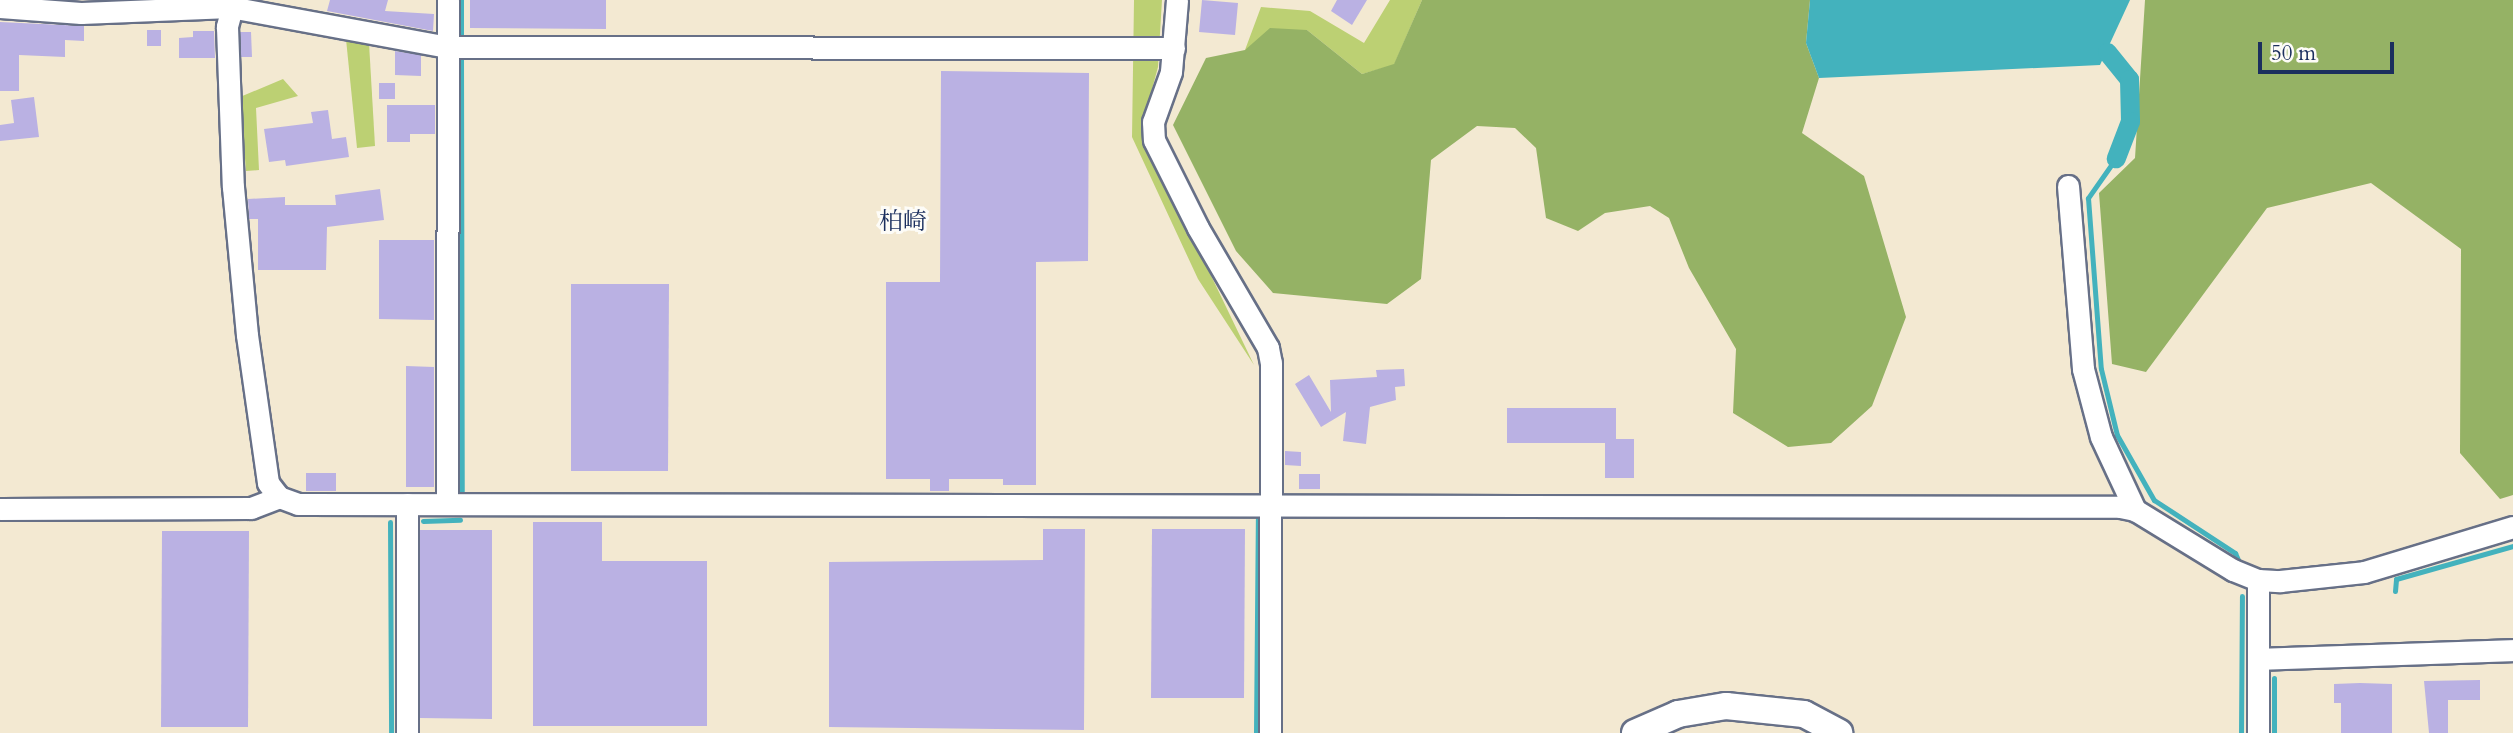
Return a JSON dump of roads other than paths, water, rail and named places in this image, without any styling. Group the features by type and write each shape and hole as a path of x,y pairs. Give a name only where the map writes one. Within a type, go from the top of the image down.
{"street":[{"path":"447,504 448,0"},
{"path":"1177,0 1171,72 1153,122 1154,140 1198,228 1268,348 1271,506 1270,733"},
{"path":"232,4 234,226 268,482 279,497 298,504 2135,510 2258,580 2326,579 2364,572 2513,527"},
{"path":"0,7 81,13 232,4 448,47 1174,48"},
{"path":"2068,186 2083,369 2101,437 2135,510"},
{"path":"0,509 251,508 279,497"},
{"path":"407,504 407,733"},
{"path":"2258,580 2258,733"},
{"path":"2259,659 2513,650"},
{"path":"1635,733 1678,714 1726,706 1804,714 1839,733"}],"water":[{"path":"1810,0 2130,0 2100,65 1819,78 1806,43"}],"waterway":[{"path":"461,0 461,37"},
{"path":"2107,52 2129,79 2130,121 2116,158"},
{"path":"461,55 462,491"},
{"path":"2116,158 2088,198 2101,369 2117,435 2154,500 2235,553 2239,562"},
{"path":"1256,733 1258,519"},
{"path":"423,521 460,520"},
{"path":"390,522 391,733"},
{"path":"2395,591 2396,579 2513,546"},
{"path":"2241,733 2242,596"},
{"path":"2274,678 2274,733"}],"district":[{"name":"柏崎","path":"903,222"}]}
